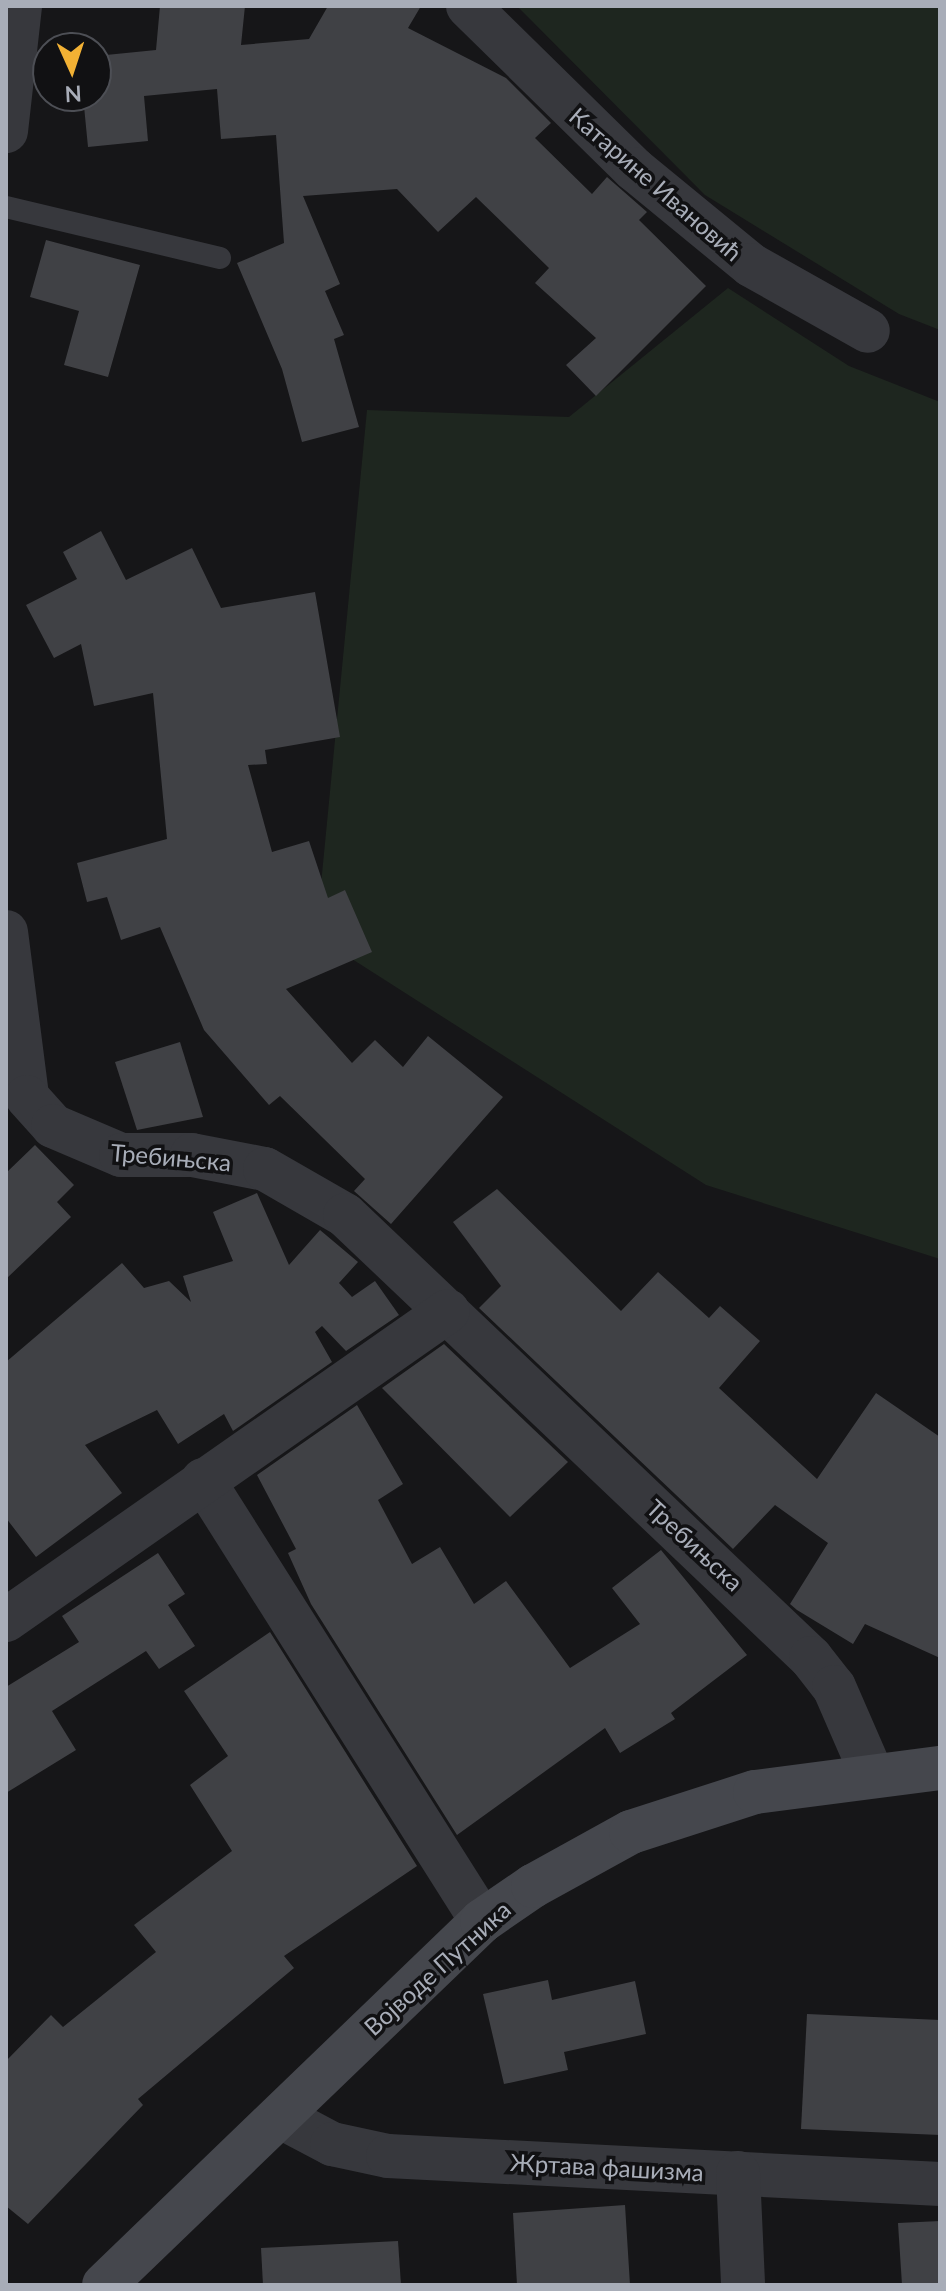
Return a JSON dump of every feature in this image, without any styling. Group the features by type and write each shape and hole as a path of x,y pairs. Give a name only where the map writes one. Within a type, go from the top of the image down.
{"street":[{"path":"6,131 20,6"},
{"name":"Катарине Ивановић","path":"468,6 634,169 739,256 868,331"},
{"name":"Требињска","path":"6,932 16,1103 97,1150 229,1160 301,1185 448,1311 811,1658 834,1687 871,1772"},
{"path":"6,1620 448,1311"},
{"path":"203,1480 482,1921"},
{"name":"Војводе Путника","path":"104,2285 482,1921 631,1832 755,1792 871,1772 940,1768"},
{"name":"Жртава фашизма","path":"281,2117 332,2144 388,2156 940,2184"},
{"path":"738,2173 743,2285"}],"lane":[{"path":"6,207 220,258"}],"shaded area":[{"path":"517,6 940,6 940,330 899,314 705,195"},
{"path":"728,288 849,366 940,402 940,1259 706,1185 316,936 367,410 569,417"}],"building":[{"path":"160,6 245,6 241,45 309,39 328,6 421,6 408,28 506,78 551,123 535,138 592,194 607,177 647,212 639,220 706,286 596,396 566,365 596,338 535,283 549,268 476,197 438,232 397,189 303,196 340,284 325,291 344,335 334,339 359,427 302,442 282,369 237,263 284,243 276,135 221,139 217,89 144,96 148,141 88,147 85,112 112,112 112,54 156,50"},
{"path":"46,240 140,265 108,377 64,365 79,311 30,297"},
{"path":"101,531 126,580 192,548 221,608 315,592 340,737 265,750 267,764 248,765 272,852 309,841 328,898 345,890 372,952 286,989 352,1063 375,1040 403,1067 428,1036 503,1097 391,1224 354,1191 365,1179 280,1096 269,1105 204,1030 160,927 121,940 107,897 87,902 77,863 167,839 153,693 94,706 81,644 54,658 26,605 77,579 63,552"},
{"path":"180,1042 203,1117 137,1130 115,1062"},
{"path":"35,1145 74,1185 57,1202 71,1217 6,1279 6,1173"},
{"path":"497,1189 621,1311 658,1272 709,1318 720,1306 760,1341 719,1388 817,1479 876,1393 940,1437 940,1658 865,1624 853,1644 797,1610 790,1604 828,1543 775,1505 733,1549 479,1308 501,1286 453,1222"},
{"path":"257,1193 289,1265 320,1230 358,1262 339,1283 352,1297 375,1281 399,1315 346,1351 322,1326 315,1332 332,1362 233,1431 224,1414 178,1444 157,1410 85,1445 122,1493 36,1557 6,1518 6,1362 122,1263 144,1288 169,1281 191,1302 183,1276 233,1261 213,1212"},
{"path":"444,1344 568,1462 510,1517 382,1388"},
{"path":"357,1405 403,1484 378,1500 412,1564 440,1547 474,1604 506,1581 570,1668 640,1624 612,1588 661,1550 747,1655 671,1713 675,1719 620,1753 605,1728 457,1835 311,1604 288,1553 296,1549 257,1475"},
{"path":"158,1553 185,1594 168,1605 195,1646 159,1669 146,1651 52,1711 76,1750 6,1793 6,1687 79,1642 62,1616"},
{"path":"270,1632 417,1866 284,1956 294,1968 138,2099 143,2105 28,2224 6,2206 6,2061 51,2015 63,2027 156,1952 134,1925 232,1851 190,1785 228,1756 184,1691"},
{"path":"548,1980 552,2000 635,1981 646,2034 564,2052 568,2070 504,2084 483,1994"},
{"path":"807,2014 940,2020 940,2135 801,2129"},
{"path":"625,2205 630,2285 517,2285 513,2213"},
{"path":"940,2221 940,2285 902,2285 898,2223"},
{"path":"398,2241 401,2285 263,2285 261,2248"}]}
